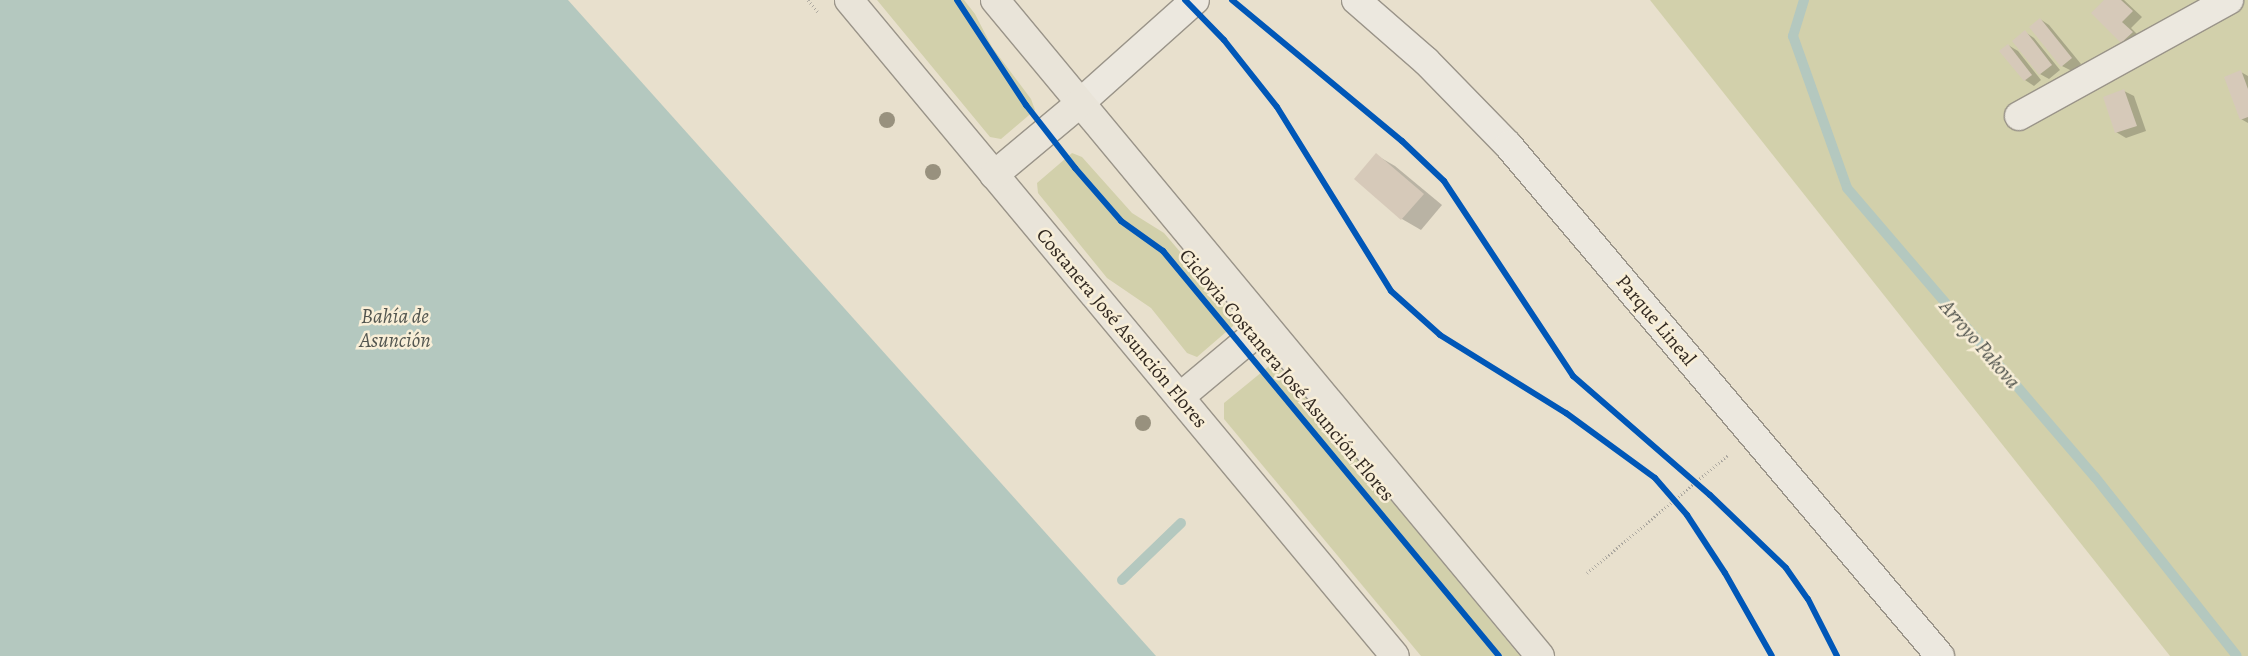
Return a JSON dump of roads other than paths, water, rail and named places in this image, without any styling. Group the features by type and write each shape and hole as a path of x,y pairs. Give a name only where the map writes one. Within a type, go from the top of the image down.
{"highway":[{"name":"Costanera José Asunción Flores","path":"849,0 1395,656"},
{"path":"994,0 1540,656"},
{"path":"994,174 1080,103"},
{"path":"1180,398 1265,326"}],"street":[{"path":"1080,103 1196,0"},
{"name":"Parque Lineal","path":"1356,0 1426,60 1508,145 1940,656"},
{"path":"2019,116 2229,0"}],"water":[{"name":"Bahía de Asunción","path":"0,0 568,0 1156,656 0,656"}],"waterway":[{"name":"Arroyo Pakova","path":"1804,0 1793,36 1847,188 2095,477 2237,656"},
{"path":"1122,580 1181,523"}]}
